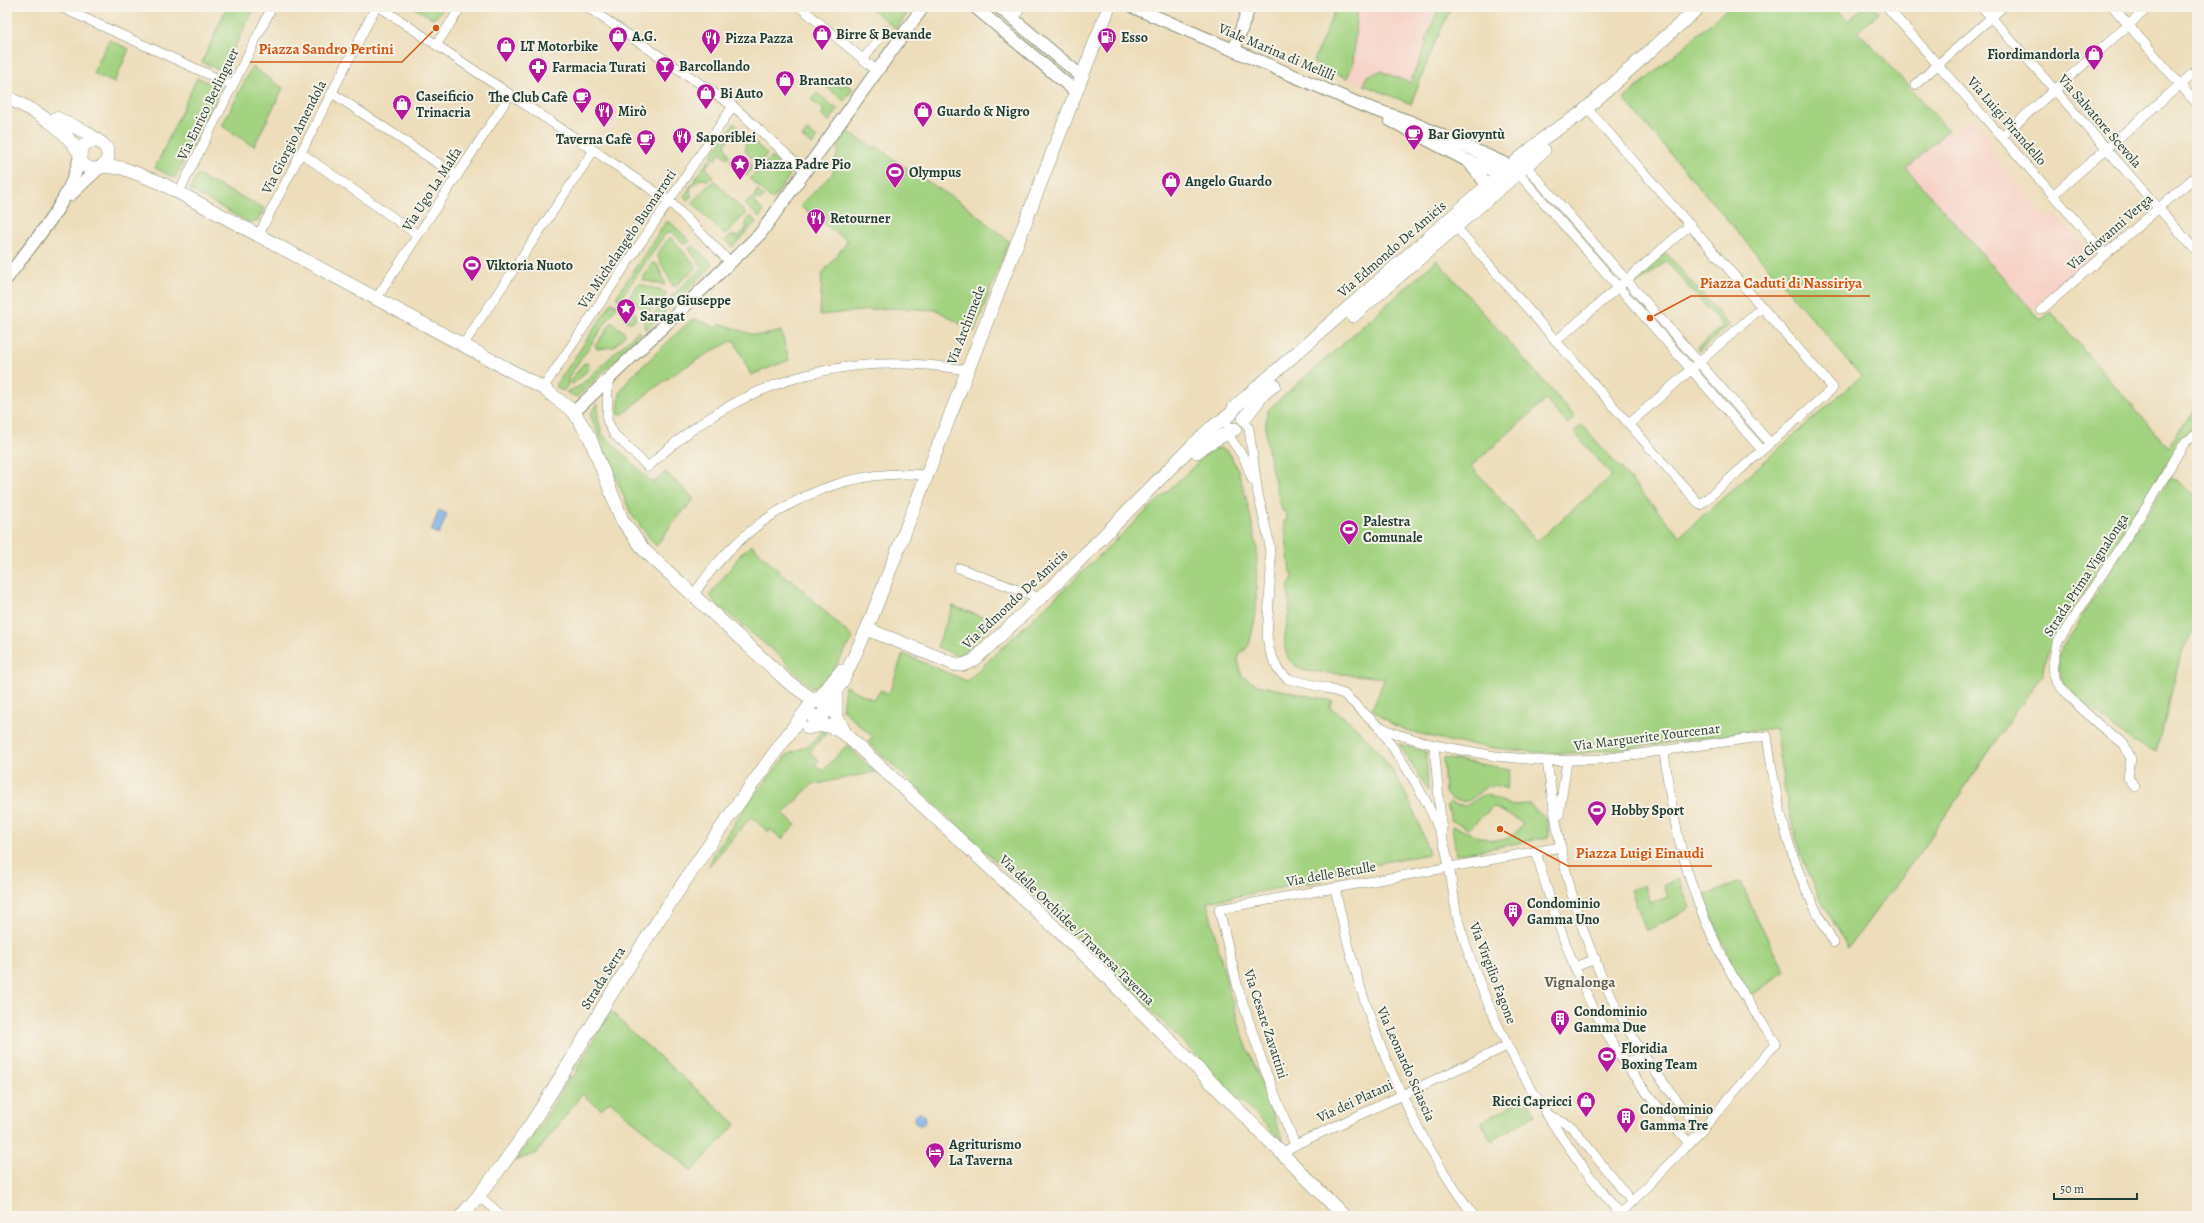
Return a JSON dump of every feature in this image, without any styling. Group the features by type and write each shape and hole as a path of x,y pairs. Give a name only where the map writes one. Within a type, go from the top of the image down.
{"main road":[{"name":"Via Archimede","path":"854,656 867,629 925,475 1109,7"},
{"name":"Via Edmondo De Amicis","path":"1513,172 1488,186 1236,406 1230,423 1243,426 1246,423 1252,408 1263,394 1456,227 1513,172 1556,139 1583,111 1699,7"},
{"path":"7,97 63,130 87,167 122,168 159,182 179,192 258,236 543,388 574,412"},
{"path":"28,108 86,132 104,147 159,182"},
{"path":"80,155 84,145 88,143 104,147"},
{"path":"101,167 107,159 104,147"},
{"name":"Via delle Orchidee / Traversa Taverna","path":"574,412 590,438 622,520 644,550 1090,961 1281,1154"},
{"path":"1161,480 1207,444 1217,439 1230,423"},
{"path":"1161,480 1196,443 1230,423"},
{"name":"Via Edmondo De Amicis","path":"867,629 957,665 962,665 976,658 1161,480"},
{"path":"772,758 817,708 836,691 854,656"},
{"path":"772,758 808,728 817,708 854,656"},
{"path":"817,708 835,709 836,691"},
{"name":"Strada Serra","path":"461,1216 479,1196 532,1124 625,972 750,786 772,758"},
{"path":"1281,1154 1290,1168 1336,1216"},
{"path":"1281,1154 1295,1165 1344,1216"}],"street":[{"path":"60,7 232,85"},
{"name":"Via Enrico Berlinguer","path":"179,192 272,7"},
{"name":"Via Giorgio Amendola","path":"258,236 376,7"},
{"path":"380,7 669,201 730,262"},
{"path":"436,45 461,7"},
{"path":"587,7 733,106 805,171"},
{"path":"800,7 876,70"},
{"path":"574,412 760,234 876,70 923,7"},
{"path":"975,7 1075,91"},
{"path":"999,7 1081,76"},
{"path":"1015,20 1020,7"},
{"name":"Viale Marina di Melilli","path":"1133,7 1364,106 1411,122 1513,172"},
{"path":"1234,50 1250,7"},
{"name":"Via Luigi Pirandello","path":"1887,7 2105,254"},
{"name":"Via Salvatore Scevola","path":"1982,7 2197,252"},
{"path":"1915,85 2003,7"},
{"path":"2113,7 2197,104"},
{"path":"2002,136 2149,7"},
{"path":"863,60 885,30"},
{"path":"2053,194 2197,70"},
{"path":"332,93 457,176"},
{"name":"Via Ugo La Malfa","path":"376,299 510,95"},
{"name":"Via Michelangelo Buonarroti","path":"543,388 733,106"},
{"name":"Viale Marina di Melilli","path":"1364,106 1468,161 1513,172"},
{"path":"1456,227 1700,505 1834,388 1690,225 1583,111"},
{"path":"463,345 594,150"},
{"path":"301,153 418,235"},
{"path":"7,278 60,205 73,183 80,155"},
{"path":"1468,161 1488,186"},
{"path":"60,205 101,167"},
{"path":"1513,172 1627,280 1770,443"},
{"path":"1513,172 1618,287 1762,450"},
{"name":"Via Giovanni Verga","path":"2042,310 2197,175"},
{"path":"1556,341 1690,225"},
{"path":"1629,424 1762,307"},
{"path":"608,381 607,420 614,434 648,467 701,422 741,399 783,381 828,369 874,363 920,363 966,370"},
{"path":"1230,423 1237,449 1244,458 1258,494"},
{"path":"1246,423 1258,494"},
{"name":"Strada Prima Vignalonga","path":"2134,787 2128,777 2131,759 2124,744 2094,720 2068,696 2056,681 2052,668 2054,654 2057,643 2147,506 2185,442 2197,434"},
{"path":"1217,439 1237,449"},
{"path":"693,596 712,569 744,535 762,520 789,504 825,488 847,482 894,474 925,475"},
{"name":"Via Marguerite Yourcenar","path":"1258,494 1269,541 1271,591 1267,636 1271,658 1278,670 1288,679 1344,694 1377,725 1411,740 1434,746 1494,756 1547,761 1603,759 1767,736 1776,801 1787,844 1806,891 1834,943"},
{"path":"959,568 1040,598"},
{"name":"Via Virgilio Fagone","path":"1377,725 1418,784 1443,842 1458,917 1468,950 1492,1014 1507,1046 1544,1112 1580,1164 1619,1215"},
{"path":"1434,746 1443,842"},
{"path":"1619,1215 1701,1131 1776,1043 1750,1006 1726,967 1690,884 1678,841 1669,796 1664,751"},
{"path":"1547,761 1561,847 1570,885 1596,959 1621,1017 1644,1054 1701,1131"},
{"path":"1557,824 1567,761"},
{"name":"Via delle Betulle","path":"1219,909 1449,866 1561,847"},
{"path":"1536,851 1547,891 1574,967 1606,1032 1626,1064 1648,1094 1689,1143"},
{"name":"Via Leonardo Sciascia","path":"1334,888 1346,941 1361,994 1379,1045 1401,1096 1431,1151 1474,1216"},
{"name":"Via Cesare Zavattini","path":"1219,909 1238,988 1264,1067 1295,1145"},
{"path":"1574,967 1596,959"},
{"name":"Via dei Platani","path":"1281,1154 1295,1145 1507,1046"},
{"path":"1626,1064 1644,1054"},
{"path":"1544,1112 1572,1127 1632,1202"},
{"path":"479,1196 502,1216"}],"shaded area":[{"path":"1336,7 1452,7 1435,42 1411,104 1313,63"},
{"path":"1971,116 1973,118 1969,122 1972,125 1976,121 1989,136 1989,150 2047,219 2055,213 2093,257 2032,309 1907,168 1948,130 1952,134"}],"green space":[{"path":"227,7 263,7 262,10 253,11 227,61 229,74 202,62"},
{"path":"413,7 445,7 434,19"},
{"path":"870,7 912,7 896,29"},
{"path":"1336,7 1357,7 1353,65 1347,78 1313,63"},
{"path":"1439,7 1452,7 1435,42 1411,104 1364,85 1367,76 1381,71 1410,83 1427,43 1425,42"},
{"path":"1729,7 1836,7 1848,21 1864,7 1875,7 1879,13 1858,31 1948,130 1907,169 2041,320 2051,312 2168,447 2197,405 2197,418 2055,636 2047,653 2042,674 1926,844 1848,948 1816,890 1805,866 1788,807 1775,728 1581,753 1547,753 1453,742 1406,730 1392,724 1372,709 1385,678 1306,671 1296,666 1286,654 1285,638 1289,607 1288,588 1293,574 1290,571 1284,521 1287,521 1286,511 1282,511 1267,447 1266,421 1268,410 1437,260 1575,417 1567,424 1546,400 1471,466 1537,541 1612,476 1574,432 1582,425 1680,536 1861,376 1624,99"},
{"path":"109,40 129,49 114,83 93,73"},
{"path":"252,67 283,88 254,146 222,126"},
{"path":"828,77 841,87 845,83 853,89 844,101 823,84"},
{"path":"197,78 222,87 175,178 155,168"},
{"path":"817,93 838,110 829,121 821,115 824,110 811,100"},
{"path":"734,123 747,136 745,138 738,135 729,137 725,146 729,155 727,158 721,153 718,154 716,160 711,156"},
{"path":"807,131 817,138 812,145 802,137"},
{"path":"846,131 874,148 876,146 897,162 966,206 1009,241 974,332 937,310 888,308 820,315 822,274 848,241 800,206 833,173 841,138"},
{"path":"750,138 767,154 762,160 754,160 746,152 745,145"},
{"path":"735,155 743,155 751,162 752,169 746,176 730,161"},
{"path":"771,157 790,175 773,200 750,179 755,173 759,174 764,171 766,166 765,163"},
{"path":"709,159 712,162 708,163 706,168 713,176 708,180 700,179 691,187 690,194 692,196 687,200 684,196"},
{"path":"197,175 264,208 258,220 250,223 190,190"},
{"path":"714,180 746,214 724,235 692,202"},
{"path":"757,190 764,197 761,200 757,198 753,202 764,211 759,218 744,203 754,198"},
{"path":"751,216 756,222 732,247 725,240 730,236 738,236 746,229 746,220"},
{"path":"666,222 670,222 690,241 685,245 672,232 666,233 619,301 616,297"},
{"path":"671,238 697,267 675,286 673,286 657,255 668,239"},
{"path":"693,245 712,264 711,267 646,330 644,323 702,267 689,249"},
{"path":"1666,253 1729,325 1699,351 1697,348 1723,326 1666,261 1640,283 1636,279"},
{"path":"652,263 657,264 665,283 664,285 642,280"},
{"path":"640,284 665,292 666,296 650,311 646,312 629,297 636,286"},
{"path":"612,302 617,306 568,378 568,385 563,391 557,388 557,384"},
{"path":"632,310 635,311 635,321 628,322 625,321 624,314 625,311"},
{"path":"696,319 716,328 721,324 756,335 771,334 781,331 789,360 751,375 734,340 689,364 623,414 618,414 620,393 629,379 691,320"},
{"path":"612,322 625,333 625,335 614,347 597,349 595,346"},
{"path":"638,331 642,334 577,397 566,392 580,386"},
{"path":"584,363 588,364 589,369 573,384 570,383 570,381"},
{"path":"598,404 598,418 602,434 653,483 666,472 694,499 673,523 656,546 631,514 590,414"},
{"path":"1218,448 1228,451 1238,470 1246,497 1257,547 1256,614 1249,645 1239,656 1238,660 1242,676 1257,685 1333,701 1329,707 1348,720 1364,735 1379,752 1392,771 1414,812 1429,854 1323,873 1323,880 1207,902 1229,991 1244,1039 1284,1143 1087,946 868,742 873,737 842,709 845,686 874,700 881,690 889,694 903,654 967,681 1211,450"},
{"path":"2170,477 2197,496 2197,627 2184,647 2179,661 2156,751 2132,742 2069,691 2062,679 2059,669 2059,659 2062,648"},
{"path":"752,545 788,580 790,578 853,638 831,673 812,689 780,656 715,603 710,595 742,553"},
{"path":"953,606 996,622 960,657 937,647"},
{"path":"823,730 826,733 810,752 819,760 815,765 823,771 847,745 875,772 811,785 783,814 796,825 782,839 770,829 769,832 751,817 709,866 714,854 747,804 787,755 811,744"},
{"path":"1399,744 1426,752 1428,791"},
{"path":"1443,758 1510,769 1507,789 1495,785 1486,787 1470,800 1462,802 1451,799 1445,793"},
{"path":"1483,795 1491,796 1510,805 1529,804 1547,820 1549,837 1456,855 1452,826 1490,840 1500,840 1508,838 1516,832 1523,822 1493,807 1468,829 1451,820 1447,805 1450,802 1456,805 1465,806"},
{"path":"1679,879 1690,908 1646,931 1631,890 1644,885 1651,903 1668,897 1664,885"},
{"path":"1741,882 1756,917 1785,971 1751,996 1734,968 1703,896"},
{"path":"611,1011 638,1038 736,1124 692,1171 610,1101 601,1109 582,1094 537,1153 515,1161 538,1130 570,1077 573,1077 577,1071 577,1068"},
{"path":"1526,1098 1535,1115 1492,1141 1482,1122"}],"water":[{"path":"439,510 447,514 439,534 431,531"},
{"path":"920,1113 924,1115 926,1119 924,1123 920,1125 916,1123 914,1119 916,1115"}],"place":[{"name":"Piazza Sandro Pertini","path":"436,28"},
{"name":"Birre & Bevande","path":"822,51"},
{"name":"A.G.","path":"618,53"},
{"name":"Esso","path":"1107,54"},
{"name":"Pizza Pazza","path":"711,55"},
{"name":"LT Motorbike","path":"506,63"},
{"name":"Fiordimandorla","path":"2094,71"},
{"name":"Barcollando","path":"665,83"},
{"name":"Farmacia Turati","path":"538,84"},
{"name":"Brancato","path":"785,97"},
{"name":"Bi Auto","path":"706,110"},
{"name":"The Club Cafè","path":"582,114"},
{"name":"Caseificio Trinacria","path":"402,121"},
{"name":"Mirò","path":"604,128"},
{"name":"Guardo & Nigro","path":"923,128"},
{"name":"Bar Giovyntù","path":"1414,151"},
{"name":"Saporiblei","path":"682,154"},
{"name":"Taverna Cafè","path":"646,156"},
{"name":"Piazza Padre Pio","path":"740,181"},
{"name":"Olympus","path":"895,189"},
{"name":"Angelo Guardo","path":"1171,198"},
{"name":"Retourner","path":"816,235"},
{"name":"Viktoria Nuoto","path":"472,282"},
{"name":"Piazza Caduti di Nassiriya","path":"1650,318"},
{"name":"Largo Giuseppe Saragat","path":"626,325"},
{"name":"Palestra Comunale","path":"1349,546"},
{"name":"Hobby Sport","path":"1597,827"},
{"name":"Piazza Luigi Einaudi","path":"1500,829"},
{"name":"Condominio Gamma Uno","path":"1513,928"},
{"name":"Condominio Gamma Due","path":"1560,1036"},
{"name":"Floridia Boxing Team","path":"1607,1073"},
{"name":"Ricci Capricci","path":"1586,1118"},
{"name":"Condominio Gamma Tre","path":"1626,1134"},
{"name":"Agriturismo La Taverna","path":"935,1169"}],"district":[{"name":"Vignalonga","path":"1580,982"}]}
